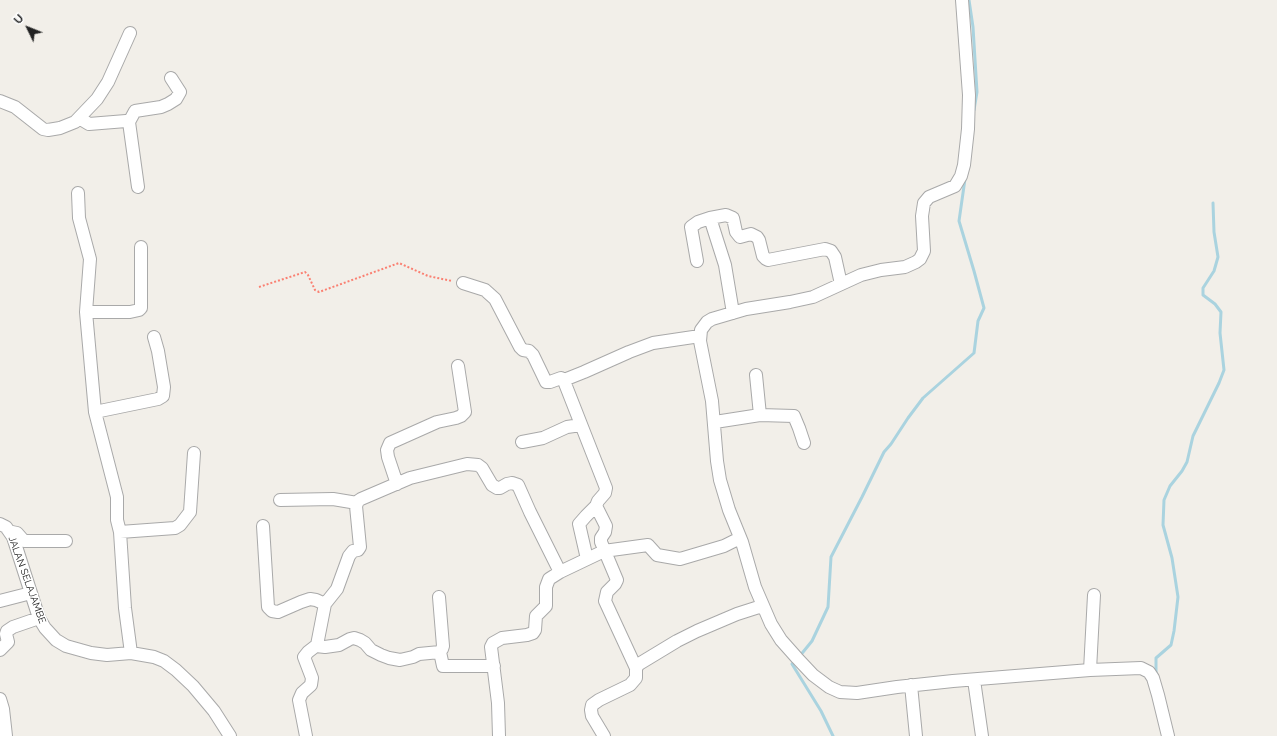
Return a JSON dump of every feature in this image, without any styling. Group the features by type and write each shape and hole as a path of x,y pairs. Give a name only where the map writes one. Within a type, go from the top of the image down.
{"street":[{"path":"962,0 969,95 968,129 962,176 958,183 952,188 929,197 924,203 922,216 924,251 920,260 910,265 861,275 824,293 803,300 765,305 712,319 707,322 701,330 700,336 703,362 712,401 720,480 762,606 771,624 781,640 813,675 829,688 840,692 851,693 911,685 1131,667 1144,669 1149,672 1156,688 1168,736"},
{"path":"0,101 15,107 43,129 52,130 67,126 79,118 97,99 108,82 130,32"},
{"path":"138,187 129,122 135,111 161,107 176,99 180,92 171,78"},
{"path":"79,118 89,124 129,122"},
{"path":"78,193 79,218 90,259 86,312 95,412 117,497 117,520 120,532 125,608 132,653"},
{"path":"697,261 691,227 698,222 726,215 732,217 737,234 740,236 751,234 756,237 762,256 768,260 828,249 833,254 841,284"},
{"path":"710,218 725,264 733,313"},
{"path":"86,312 130,312 141,308 141,247"},
{"path":"463,284 485,290 495,299 520,347 523,350 529,351 533,355 546,382 561,378 564,380 653,343 700,336"},
{"path":"95,412 163,396 164,387 154,337"},
{"path":"397,484 388,457 387,450 390,443 437,422 461,416 465,412 458,366"},
{"path":"756,375 760,415"},
{"path":"564,380 606,488 605,493 598,501 596,506 579,524 587,559"},
{"path":"714,422 760,415 794,416 804,443"},
{"path":"522,442 543,438 567,427 581,425"},
{"path":"120,532 175,528 180,525 190,512 194,454"},
{"path":"280,500 333,500 356,503 361,499 410,478 467,464 478,464 489,481 496,488 500,488 512,482 516,483 560,572"},
{"path":"306,736 299,700 302,693 311,685 312,678 304,657 316,646 319,638 325,604 337,589 349,556 353,551 358,550 360,547 356,503"},
{"path":"596,506 606,526 601,542 617,580 607,592 605,601 636,668 636,678 630,685 592,705 592,716 604,736"},
{"name":"JALAN SELAJAMBE","path":"0,524 6,527 10,533 20,558 39,618 48,633 56,640 76,650 102,654 132,653 157,658 164,661 193,686 214,711 230,736"},
{"path":"263,526 268,607 272,611 278,612 310,599 325,604"},
{"path":"10,533 18,533 24,541 66,541"},
{"path":"499,736 494,666 491,646 493,643 502,638 533,633 536,616 546,606 547,582 560,572 604,550 648,545 657,555 680,558 724,546 740,538"},
{"path":"0,601 31,593"},
{"path":"1090,670 1094,595"},
{"path":"439,596 443,646 440,652 443,666 494,666"},
{"path":"636,668 642,662 681,638 737,614 762,606"},
{"path":"0,650 8,642 6,634 7,631 13,627 39,618"},
{"path":"316,646 325,647 339,645 345,640 354,638 366,643 371,650 381,655 400,660 414,657 419,654 440,652"},
{"path":"974,680 982,736"},
{"path":"911,685 916,736"},
{"path":"0,699 3,709 6,736"}],"path":[{"path":"259,287 305,272 315,290 319,292 399,263 428,276 463,284"}],"waterway":[{"path":"969,0 973,27 977,92 974,110"},
{"path":"799,657 812,641 828,607 831,557 884,452 923,398 974,353 978,321 984,308 959,221 965,179"},
{"path":"1156,675 1156,658 1171,645 1178,597 1172,558 1163,525 1164,500 1170,486 1187,462 1193,436 1224,370 1220,333 1221,312 1215,304 1203,295 1203,288 1214,271 1218,257 1214,232 1213,203"},
{"path":"795,661 792,664 821,711 833,736"}]}
